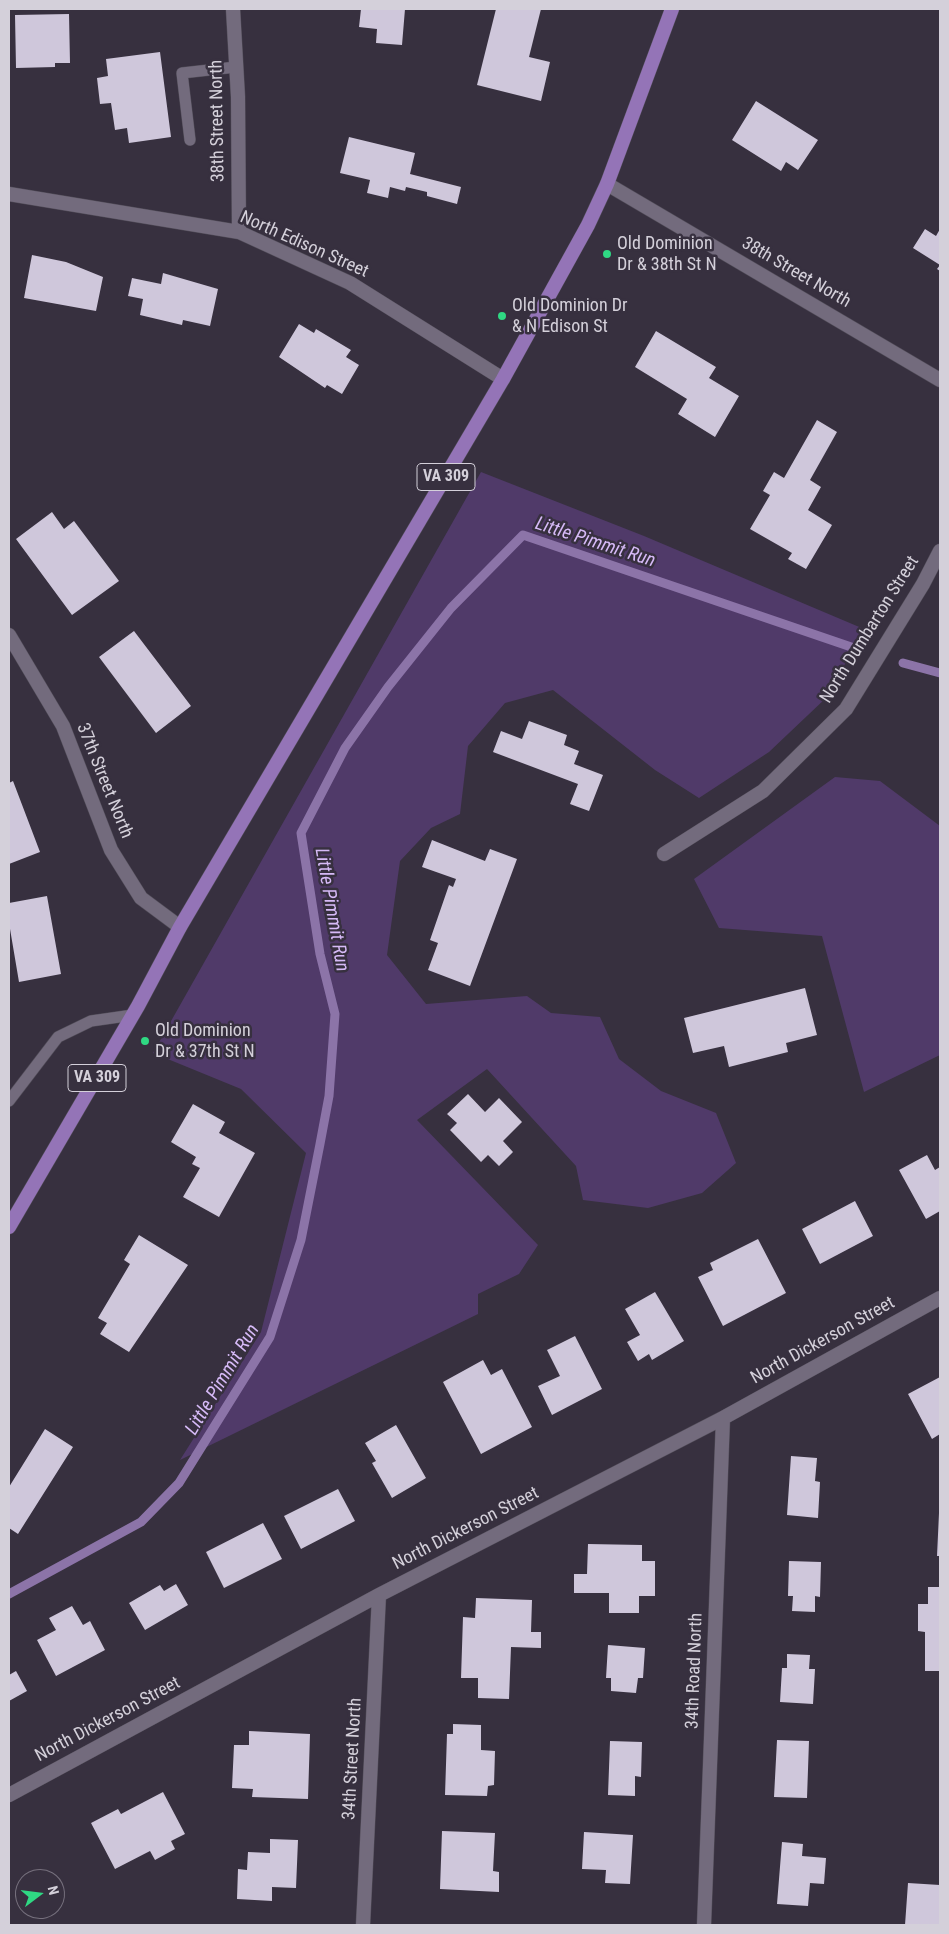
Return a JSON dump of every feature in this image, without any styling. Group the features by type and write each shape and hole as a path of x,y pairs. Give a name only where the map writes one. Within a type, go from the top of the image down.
{"main road":[{"name":"VA 309","path":"9,1227 133,1015 180,927 503,379 588,225 607,184 672,9"}],"street":[{"name":"38th Street North","path":"233,9 239,232"},
{"name":"38th Street North","path":"607,184 940,380"},
{"name":"North Edison Street","path":"9,194 239,232 350,283 503,379"},
{"name":"North Dumbarton Street","path":"664,854 763,791 846,709 924,584 940,551"},
{"name":"37th Street North","path":"9,635 63,726 111,850 141,898 180,927"},
{"name":"North Dickerson Street","path":"9,1795 379,1595 723,1418 940,1298"},
{"name":"34th Road North","path":"704,1925 723,1418"},
{"name":"34th Street North","path":"363,1925 379,1595"}],"lane":[{"path":"190,140 182,73 236,67"},
{"path":"9,1101 58,1037 91,1021 133,1015"}],"shaded area":[{"path":"481,472 644,536 864,629 827,697 769,752 699,798 655,770 553,690 505,703 468,746 460,814 431,828 400,861 387,955 426,1004 527,996 551,1013 600,1017 619,1059 661,1091 716,1113 736,1163 702,1193 648,1208 583,1200 576,1166 487,1069 417,1120 538,1245 519,1274 478,1294 478,1314 180,1460 261,1332 306,1153 241,1089 153,1053"},
{"path":"835,777 880,781 940,826 940,1055 864,1092 822,936 719,928 694,879"}],"building":[{"path":"361,9 405,9 402,45 376,43 377,29 359,27"},
{"path":"496,9 541,9 529,57 550,62 541,101 477,85"},
{"path":"69,14 70,63 55,63 55,67 16,68 15,15"},
{"path":"160,52 171,137 129,143 127,128 115,130 111,103 100,104 97,78 108,76 106,59"},
{"path":"756,101 818,140 798,170 786,162 781,171 732,140"},
{"path":"349,137 415,153 410,174 461,187 457,204 427,196 427,192 406,187 405,191 390,187 388,198 367,193 370,180 340,173"},
{"path":"925,229 936,236 940,229 940,265 913,248"},
{"path":"32,255 66,262 103,277 96,311 24,298"},
{"path":"163,273 218,289 210,326 183,320 182,325 140,315 143,299 128,296 132,278 161,284"},
{"path":"299,324 314,333 316,329 351,350 346,357 359,365 342,394 327,385 325,388 279,357"},
{"path":"656,331 716,367 709,378 739,396 715,437 678,414 687,399 635,367"},
{"path":"817,420 837,432 810,480 821,487 808,510 832,525 806,569 788,559 792,553 750,529 770,495 763,491 774,472 784,478"},
{"path":"52,512 64,529 74,521 119,581 72,615 16,539"},
{"path":"134,631 191,706 156,733 99,657"},
{"path":"529,721 567,735 564,745 579,751 574,764 603,775 589,811 570,804 578,784 493,752 501,731 522,739"},
{"path":"13,781 40,852 9,864 9,783"},
{"path":"432,840 485,861 490,849 517,859 470,986 428,970 438,943 430,940 449,885 453,887 456,879 422,867"},
{"path":"47,896 61,974 19,982 9,923 9,903"},
{"path":"805,988 817,1035 786,1043 788,1052 729,1067 724,1046 693,1053 684,1018"},
{"path":"468,1094 485,1112 499,1098 522,1122 503,1141 513,1152 499,1166 488,1155 481,1162 450,1130 457,1123 447,1114"},
{"path":"193,1104 225,1122 219,1133 255,1153 219,1217 183,1197 200,1168 192,1164 196,1157 171,1142"},
{"path":"927,1155 935,1170 940,1167 940,1211 926,1219 899,1170"},
{"path":"855,1201 873,1236 820,1264 802,1229"},
{"path":"139,1235 188,1265 129,1352 100,1334 107,1323 98,1318 130,1264 124,1260"},
{"path":"758,1239 786,1293 723,1326 698,1277 713,1270 710,1263"},
{"path":"655,1292 684,1341 652,1360 649,1354 638,1361 627,1342 640,1335 625,1309"},
{"path":"575,1336 602,1389 552,1415 538,1386 560,1376 547,1350"},
{"path":"483,1360 491,1375 502,1369 532,1427 481,1454 443,1382"},
{"path":"940,1377 940,1434 932,1439 908,1394"},
{"path":"396,1425 426,1478 392,1498 372,1463 376,1461 365,1443"},
{"path":"45,1429 73,1447 18,1534 9,1528 9,1487"},
{"path":"791,1456 817,1458 815,1481 820,1482 818,1518 787,1515"},
{"path":"338,1489 355,1521 301,1549 284,1516"},
{"path":"939,1513 940,1556 937,1556"},
{"path":"263,1523 282,1559 224,1588 206,1552"},
{"path":"588,1544 642,1545 642,1561 655,1561 655,1596 639,1596 639,1613 609,1613 609,1593 574,1593 574,1574 587,1574"},
{"path":"789,1561 821,1562 820,1597 815,1596 815,1612 792,1611 793,1596 788,1596"},
{"path":"176,1584 188,1605 145,1630 129,1603 160,1585 164,1591"},
{"path":"928,1587 940,1587 940,1671 925,1671 925,1632 918,1631 918,1604 928,1604"},
{"path":"476,1598 532,1600 531,1632 541,1632 541,1648 511,1647 509,1699 478,1698 478,1678 461,1678 463,1617 475,1618"},
{"path":"72,1606 83,1625 90,1621 105,1650 56,1676 37,1640 56,1630 49,1618"},
{"path":"608,1645 645,1648 643,1678 638,1678 636,1693 611,1691 611,1678 606,1678"},
{"path":"787,1654 810,1655 809,1669 815,1669 813,1704 780,1702 782,1668 787,1668"},
{"path":"16,1671 27,1691 9,1701 9,1675"},
{"path":"453,1724 481,1725 481,1750 495,1751 494,1785 488,1786 487,1796 445,1795 447,1734 453,1734"},
{"path":"249,1731 310,1734 308,1799 252,1797 253,1789 232,1788 234,1745 249,1745"},
{"path":"777,1740 809,1741 807,1798 774,1797"},
{"path":"610,1741 642,1742 641,1777 635,1776 635,1796 608,1795"},
{"path":"163,1792 185,1834 171,1841 175,1849 155,1860 150,1851 115,1869 91,1823 118,1809 121,1814"},
{"path":"442,1831 495,1833 493,1871 499,1872 499,1892 440,1889"},
{"path":"584,1832 633,1835 630,1884 605,1883 606,1870 582,1869"},
{"path":"270,1839 298,1840 296,1888 272,1887 272,1901 237,1899 238,1869 247,1870 248,1852 270,1853"},
{"path":"782,1842 803,1844 802,1856 826,1858 824,1884 810,1883 808,1906 777,1904"},
{"path":"908,1883 940,1885 940,1925 905,1925"}],"waterway":[{"name":"Little Pimmit Run","path":"9,1594 141,1522 179,1483 270,1337 301,1240 329,1096 335,1014 320,954 301,833 345,748 388,687 451,608 523,535 860,650"},
{"name":"Little Pimmit Run","path":"903,663 940,673"}],"place":[{"name":"Old Dominion Dr & 38th St N","path":"607,254"},
{"name":"Old Dominion Dr & N Edison St","path":"502,316"},
{"name":"Old Dominion Dr & 37th St N","path":"145,1041"}]}
